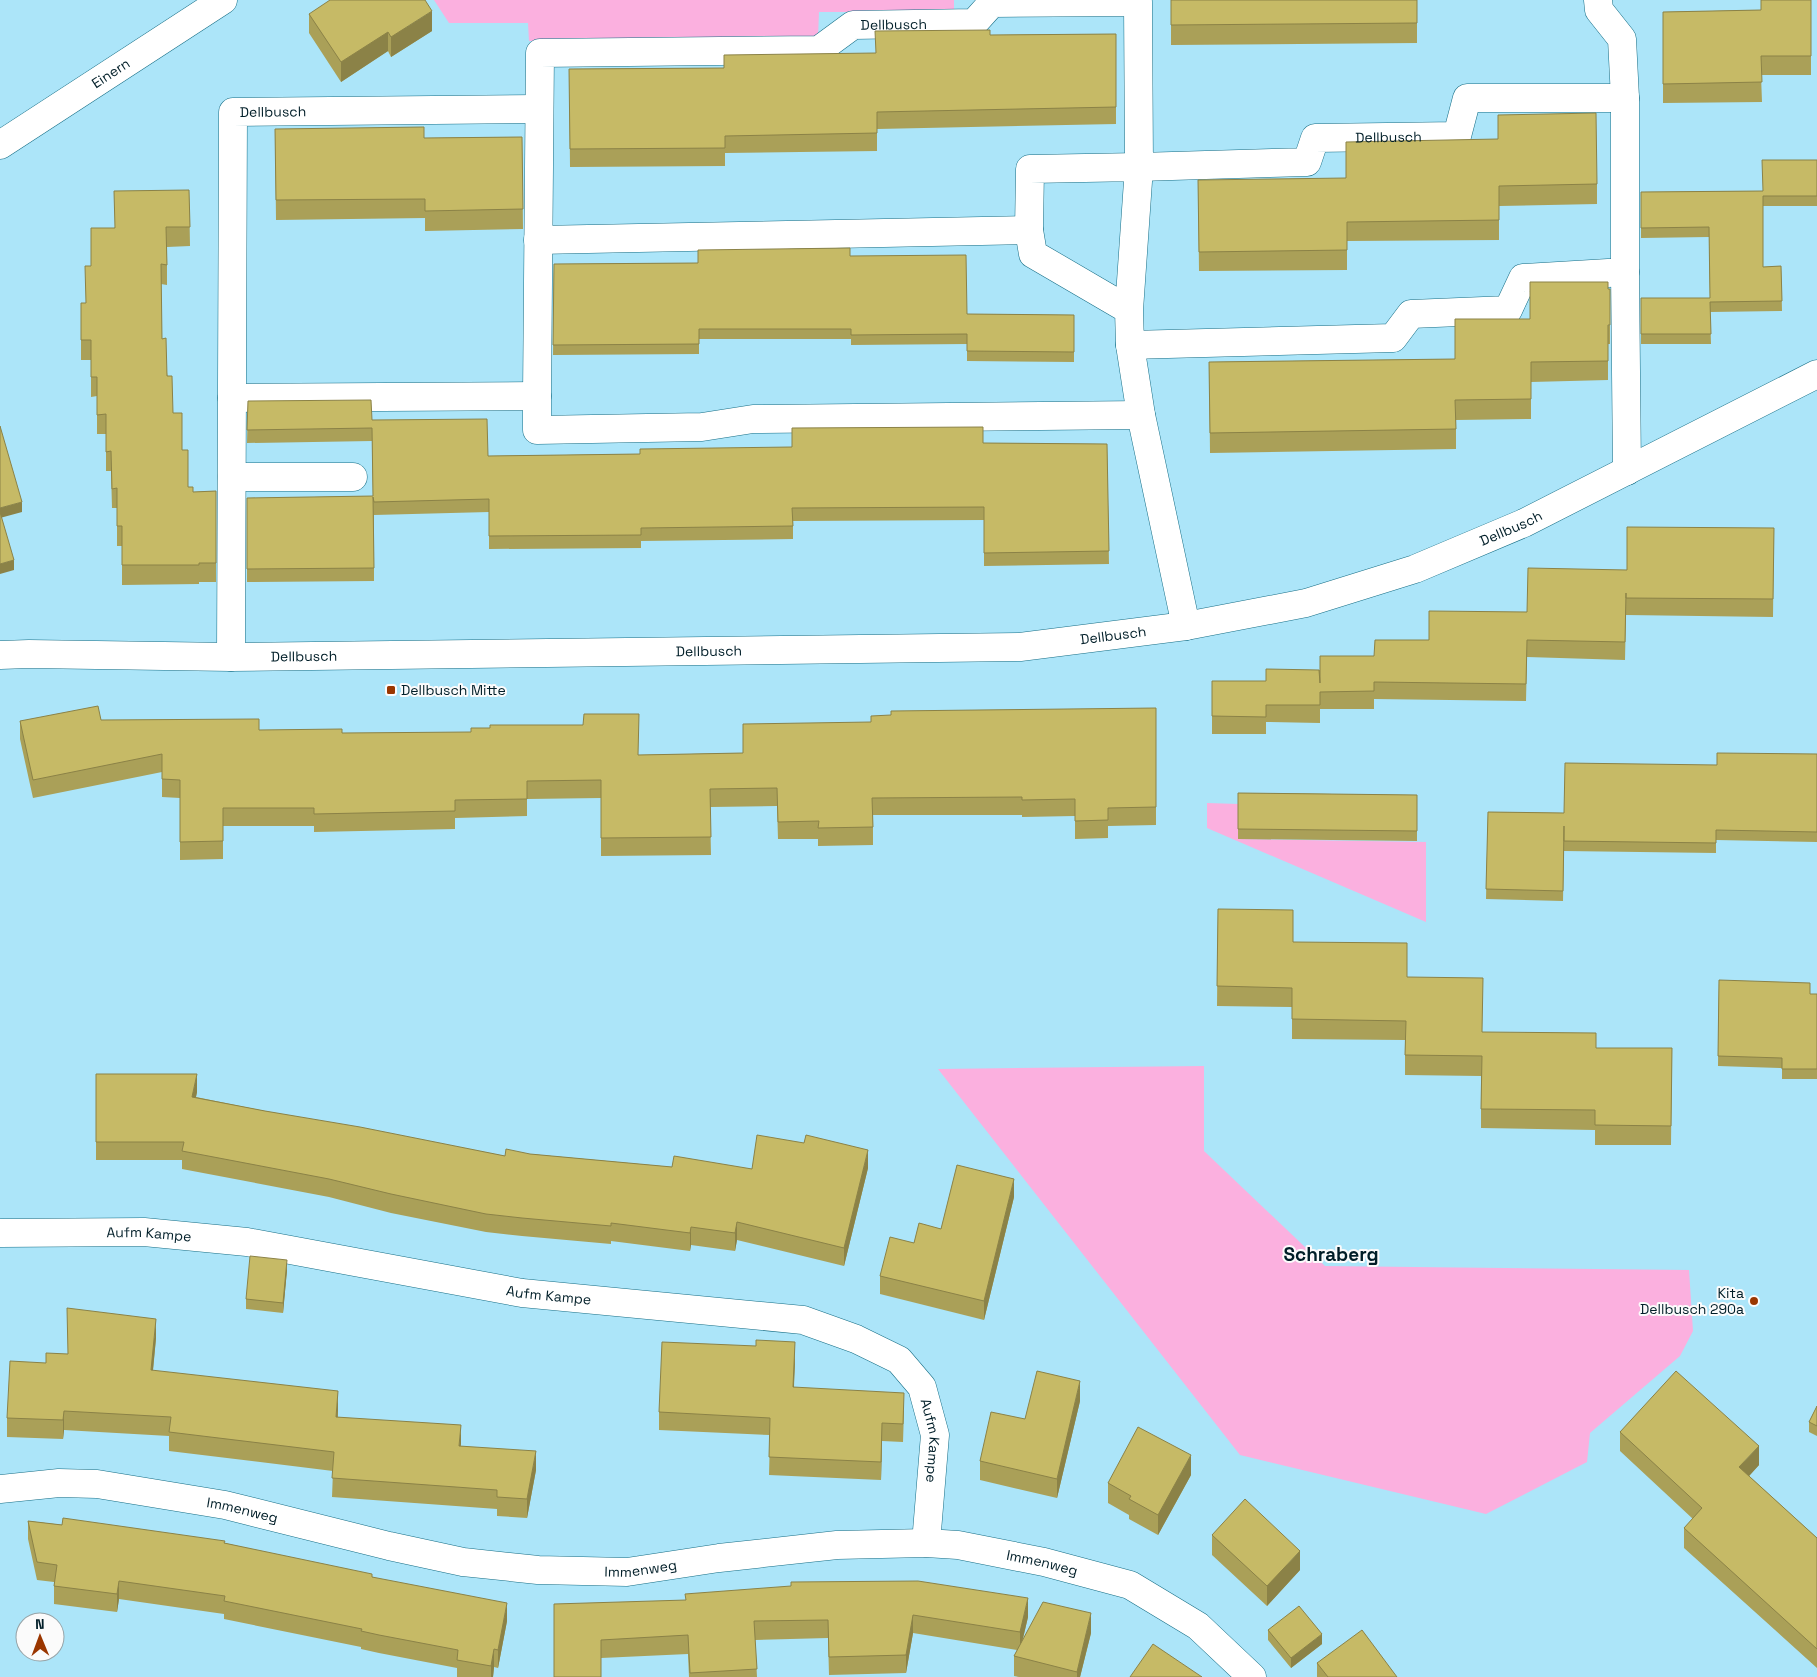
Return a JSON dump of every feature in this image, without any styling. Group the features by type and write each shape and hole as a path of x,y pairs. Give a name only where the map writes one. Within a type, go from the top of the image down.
{"street":[{"name":"Einern","path":"0,145 223,0"},
{"path":"1598,0 1599,10 1622,39 1625,98 1624,272 1627,471"},
{"name":"Dellbusch","path":"1141,415 753,419 702,427 538,430 540,54 820,50 854,25 974,22 992,3 1138,1 1139,167 1129,310 1130,346 1141,415 1186,626"},
{"name":"Dellbusch","path":"1129,310 1033,254 1029,230 1030,169 1307,162 1316,138 1457,136 1467,98 1625,98"},
{"name":"Dellbusch","path":"231,657 233,112 539,109"},
{"path":"538,240 1029,230"},
{"path":"1130,346 1393,338 1411,314 1508,310 1523,278 1624,272"},
{"name":"Dellbusch","path":"0,655 231,657 1020,647 1186,626 1306,603 1415,569 1524,524 1817,374"},
{"path":"232,398 537,396"},
{"path":"232,477 353,477"},
{"name":"Aufm Kampe","path":"0,1232 144,1232 247,1242 522,1293 803,1320 856,1339 899,1360 922,1387 935,1435 926,1542"},
{"name":"Immenweg","path":"0,1489 59,1483 97,1484 225,1505 389,1546 463,1562 538,1570 627,1572 719,1558 837,1545 926,1542 958,1546 1044,1562 1130,1585 1198,1626 1252,1677"}],"shaded area":[{"path":"434,0 954,0 954,12 819,12 818,38 529,41 528,23 449,23"},
{"path":"1207,803 1239,804 1238,839 1426,842 1426,922 1207,828"},
{"path":"1204,1066 1204,1151 1325,1266 1689,1270 1693,1331 1680,1356 1590,1433 1587,1462 1486,1514 1240,1455 938,1069"}],"building":[{"path":"330,0 425,0 432,11 391,37 388,32 341,62 309,14"},
{"path":"1171,0 1417,0 1417,23 1171,25"},
{"path":"1761,0 1811,0 1811,56 1761,56 1762,82 1663,84 1663,12 1761,10"},
{"path":"990,30 990,35 1116,34 1116,107 877,112 877,133 725,136 725,148 570,149 569,69 724,68 724,55 876,53 875,31"},
{"path":"1596,113 1597,184 1499,186 1499,220 1347,222 1347,250 1199,252 1198,180 1346,178 1346,142 1498,139 1498,115"},
{"path":"424,127 424,138 522,137 523,209 425,211 425,199 276,200 275,129"},
{"path":"1762,160 1817,160 1817,196 1763,196 1763,267 1781,266 1782,301 1710,302 1711,334 1641,334 1641,298 1710,298 1709,227 1641,228 1641,192 1763,191"},
{"path":"189,190 190,227 166,227 167,265 161,264 162,339 166,338 167,376 172,376 173,413 182,413 182,450 188,450 188,487 193,487 193,492 216,491 216,563 199,563 199,565 122,565 122,526 117,526 117,488 112,489 111,451 106,452 106,414 97,415 97,377 91,377 91,340 81,340 81,303 86,303 85,266 91,266 91,228 115,228 114,191"},
{"path":"850,248 850,256 966,255 967,314 1074,315 1074,352 967,351 967,334 851,335 851,329 699,329 699,344 553,345 554,264 698,263 698,250"},
{"path":"1530,282 1608,282 1608,289 1610,289 1610,325 1608,325 1608,361 1531,362 1531,399 1455,400 1456,429 1210,433 1209,362 1455,359 1455,319 1530,319"},
{"path":"371,400 372,420 487,419 488,456 640,454 640,449 792,447 792,428 983,427 983,443 1107,444 1109,551 984,553 984,507 792,508 793,526 641,528 641,535 489,536 489,499 374,502 373,497 374,568 247,569 247,498 373,496 372,428 247,430 248,401"},
{"path":"0,426 22,502 0,508"},
{"path":"0,512 14,560 0,564"},
{"path":"1627,527 1774,528 1773,599 1626,598 1626,593 1625,642 1527,640 1526,684 1374,682 1374,691 1320,692 1320,705 1266,705 1266,717 1212,716 1212,681 1266,681 1266,669 1319,670 1320,683 1320,656 1374,656 1375,640 1429,640 1429,611 1527,612 1528,568 1627,570"},
{"path":"98,706 101,720 259,719 259,730 342,729 342,733 471,732 471,728 490,728 490,725 583,725 584,714 639,714 638,755 743,753 743,724 871,722 871,716 891,715 891,711 1156,708 1156,807 1108,808 1108,820 1075,821 1075,799 1022,800 1022,797 872,798 873,827 818,828 819,821 778,822 777,788 710,789 711,837 601,838 601,780 527,781 527,799 455,800 455,811 314,814 314,808 223,808 223,841 180,842 180,780 162,779 162,754 33,780 20,721"},
{"path":"1717,753 1817,754 1817,832 1716,830 1716,843 1564,841 1564,826 1563,891 1486,889 1488,812 1564,813 1565,763 1717,765"},
{"path":"1238,793 1417,795 1417,831 1238,829"},
{"path":"1218,909 1293,910 1293,942 1407,943 1407,977 1483,978 1482,1032 1596,1033 1596,1048 1672,1048 1671,1126 1595,1125 1595,1110 1481,1109 1482,1056 1405,1055 1406,1021 1292,1019 1292,988 1217,986"},
{"path":"1719,980 1810,983 1810,994 1817,994 1817,1069 1782,1069 1782,1058 1718,1056"},
{"path":"96,1074 197,1074 192,1097 360,1127 505,1156 506,1149 530,1154 672,1167 674,1156 752,1169 757,1135 804,1143 806,1135 868,1150 844,1248 737,1222 735,1233 691,1227 690,1233 611,1223 611,1226 522,1218 486,1214 329,1179 182,1151 184,1142 96,1142"},
{"path":"957,1165 1014,1179 984,1301 880,1276 890,1237 914,1243 919,1223 941,1229"},
{"path":"250,1256 287,1260 283,1303 246,1299"},
{"path":"67,1308 156,1319 151,1370 338,1391 336,1417 461,1425 459,1446 536,1451 527,1499 497,1497 497,1490 332,1478 334,1452 169,1432 171,1417 64,1411 63,1420 7,1418 10,1361 46,1363 46,1353 68,1354"},
{"path":"756,1340 795,1342 793,1387 904,1393 903,1424 882,1423 881,1462 769,1457 770,1418 659,1412 662,1342 756,1346"},
{"path":"1037,1371 1080,1381 1057,1479 980,1461 991,1412 1025,1419"},
{"path":"1676,1371 1759,1446 1739,1467 1817,1538 1817,1649 1684,1528 1702,1508 1620,1432"},
{"path":"1817,1406 1817,1426 1809,1422"},
{"path":"1138,1427 1191,1455 1158,1515 1129,1499 1131,1496 1108,1483"},
{"path":"1245,1499 1300,1551 1267,1586 1212,1535"},
{"path":"63,1518 225,1541 224,1543 372,1574 372,1577 507,1603 498,1650 494,1649 491,1666 457,1660 458,1650 379,1635 361,1631 362,1629 224,1601 225,1596 119,1581 117,1594 54,1586 57,1565 37,1562 28,1521 62,1525"},
{"path":"918,1581 1028,1598 1020,1632 913,1615 906,1655 829,1657 828,1620 754,1621 757,1669 690,1673 688,1635 601,1640 601,1677 554,1677 554,1604 686,1600 685,1594 791,1586 791,1582"},
{"path":"1043,1602 1091,1613 1077,1672 1014,1656"},
{"path":"1299,1606 1322,1634 1291,1658 1268,1630"},
{"path":"1362,1630 1397,1677 1328,1677 1317,1663"},
{"path":"1153,1644 1202,1677 1130,1677"}],"place":[{"name":"Dellbusch Mitte","path":"391,690"},
{"name":"Kita Dellbusch 290a","path":"1754,1301"}],"district":[{"name":"Schraberg","path":"1331,1254"}]}
